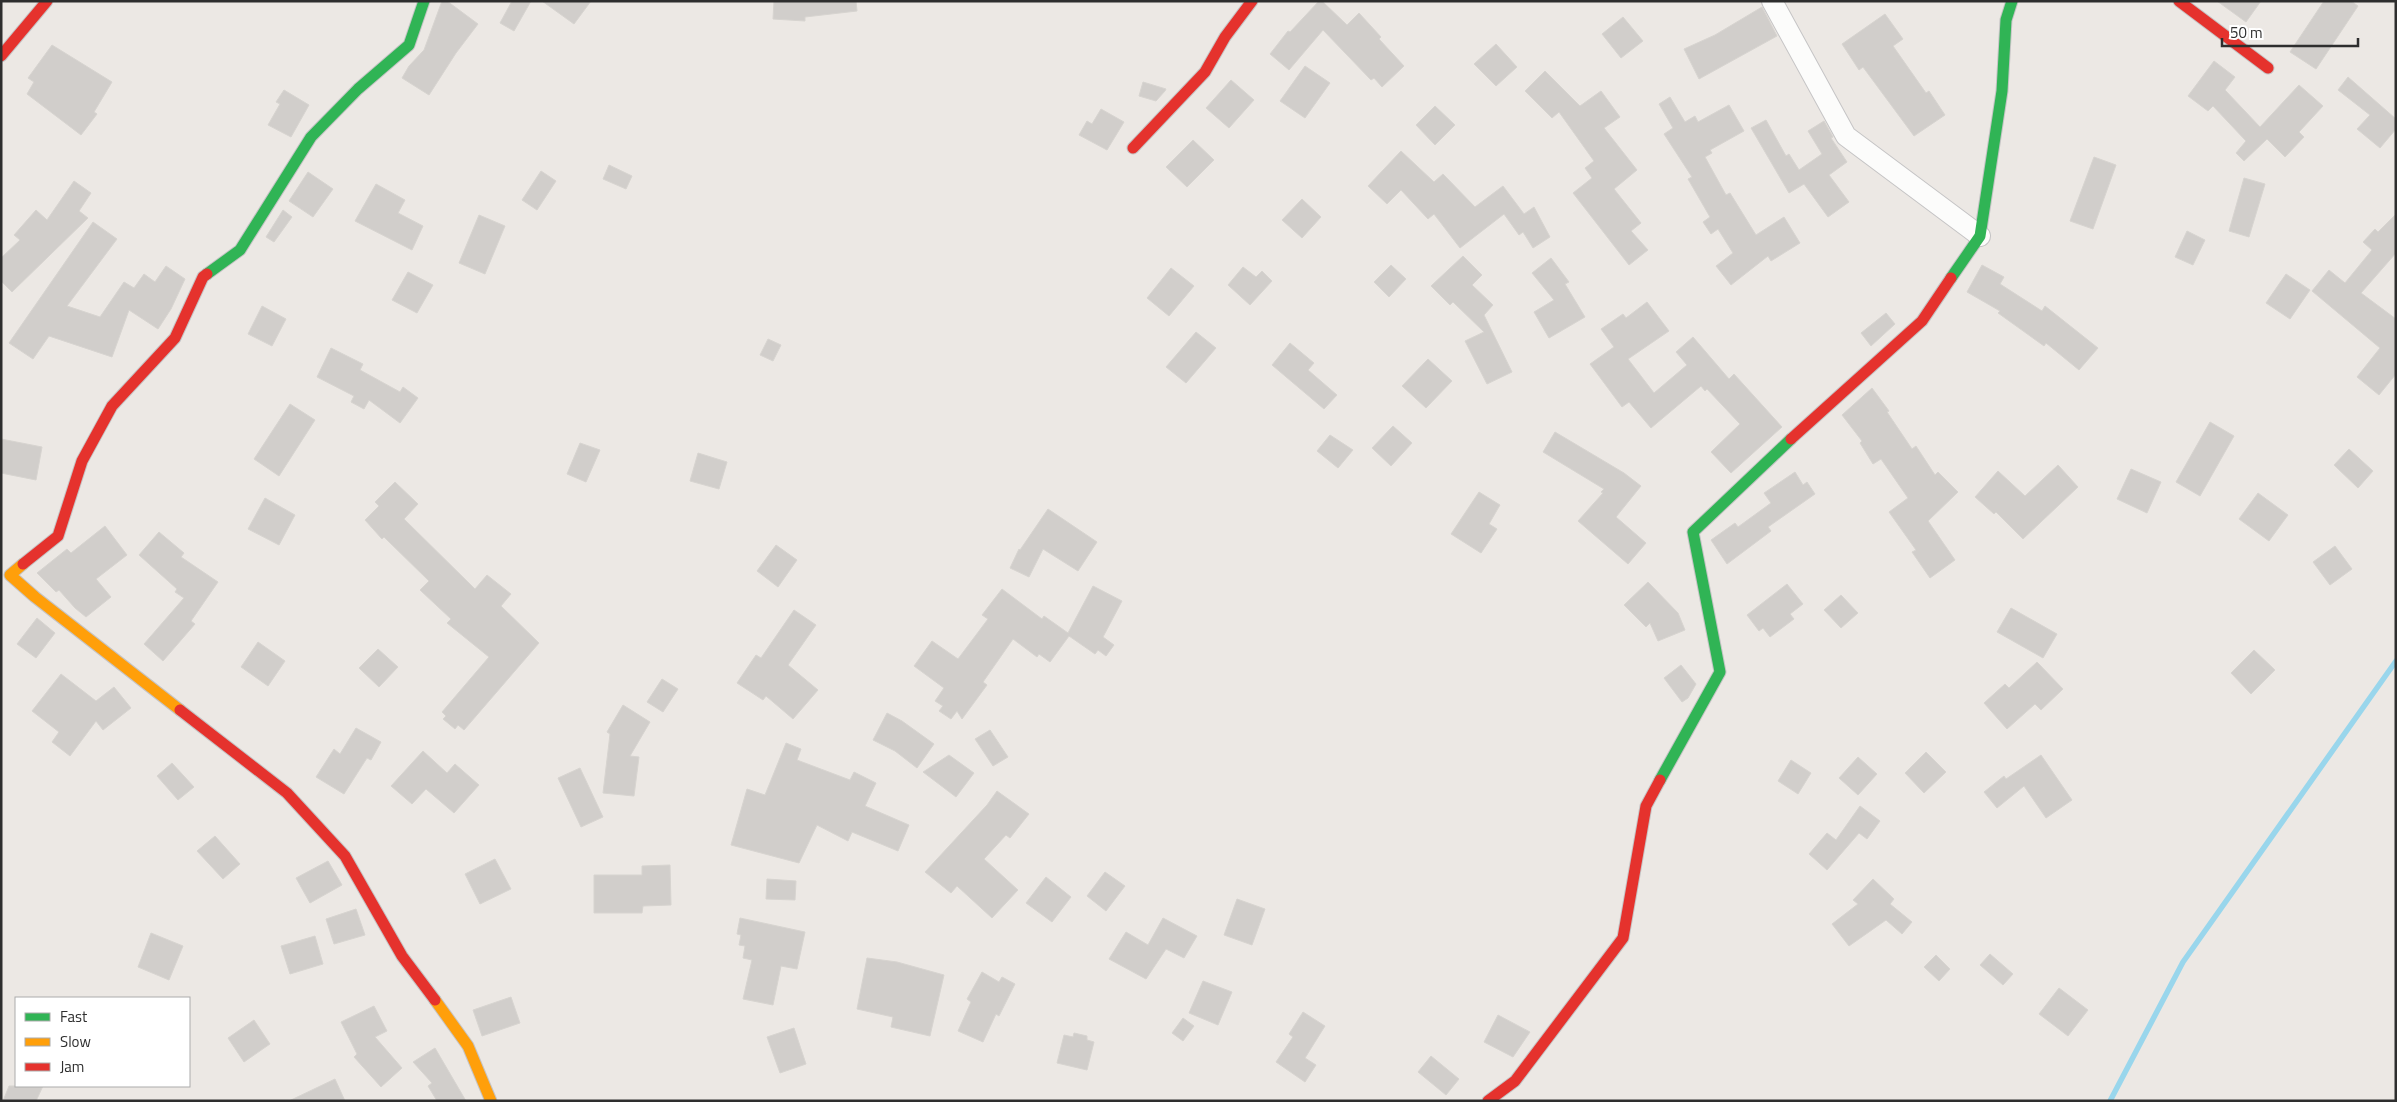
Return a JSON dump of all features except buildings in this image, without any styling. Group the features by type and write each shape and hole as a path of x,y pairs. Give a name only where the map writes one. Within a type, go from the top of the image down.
{"street":[{"path":"1,56 47,1"},
{"path":"424,1 409,44 358,89 312,137 240,250 203,277 175,338 112,406 82,461 58,536 6,577 35,597 286,793 345,856 402,956 468,1046 491,1101"},
{"path":"1133,148 1205,72 1225,37 1252,1"},
{"path":"1772,1 1846,136 1980,236"},
{"path":"1488,1101 1515,1081 1623,938 1646,806 1720,672 1692,532 1743,483 1922,321 1980,236 2002,91 2006,20 2012,1"},
{"path":"2179,1 2268,68"}],"waterway":[{"path":"2110,1101 2183,962 2396,661"}],"traffic: fast":[{"path":"207,274 240,250 311,137 358,89 409,45 424,1"},
{"path":"1951,278 1980,236 2002,91 2006,20 2012,1"},
{"path":"1660,780 1720,672 1693,532 1791,439"}],"traffic: slow":[{"path":"23,564 10,575 35,597 180,710"},
{"path":"435,1000 468,1046 491,1101"}],"traffic: jam":[{"path":"1,56 47,1"},
{"path":"1133,148 1205,72 1225,37 1252,1"},
{"path":"2179,1 2268,68"},
{"path":"23,564 58,536 82,461 112,406 175,338 203,277 207,274"},
{"path":"1791,439 1922,321 1951,278"},
{"path":"180,710 287,793 345,856 402,956 435,1000"},
{"path":"1488,1101 1515,1081 1623,938 1646,806 1660,780"}]}
